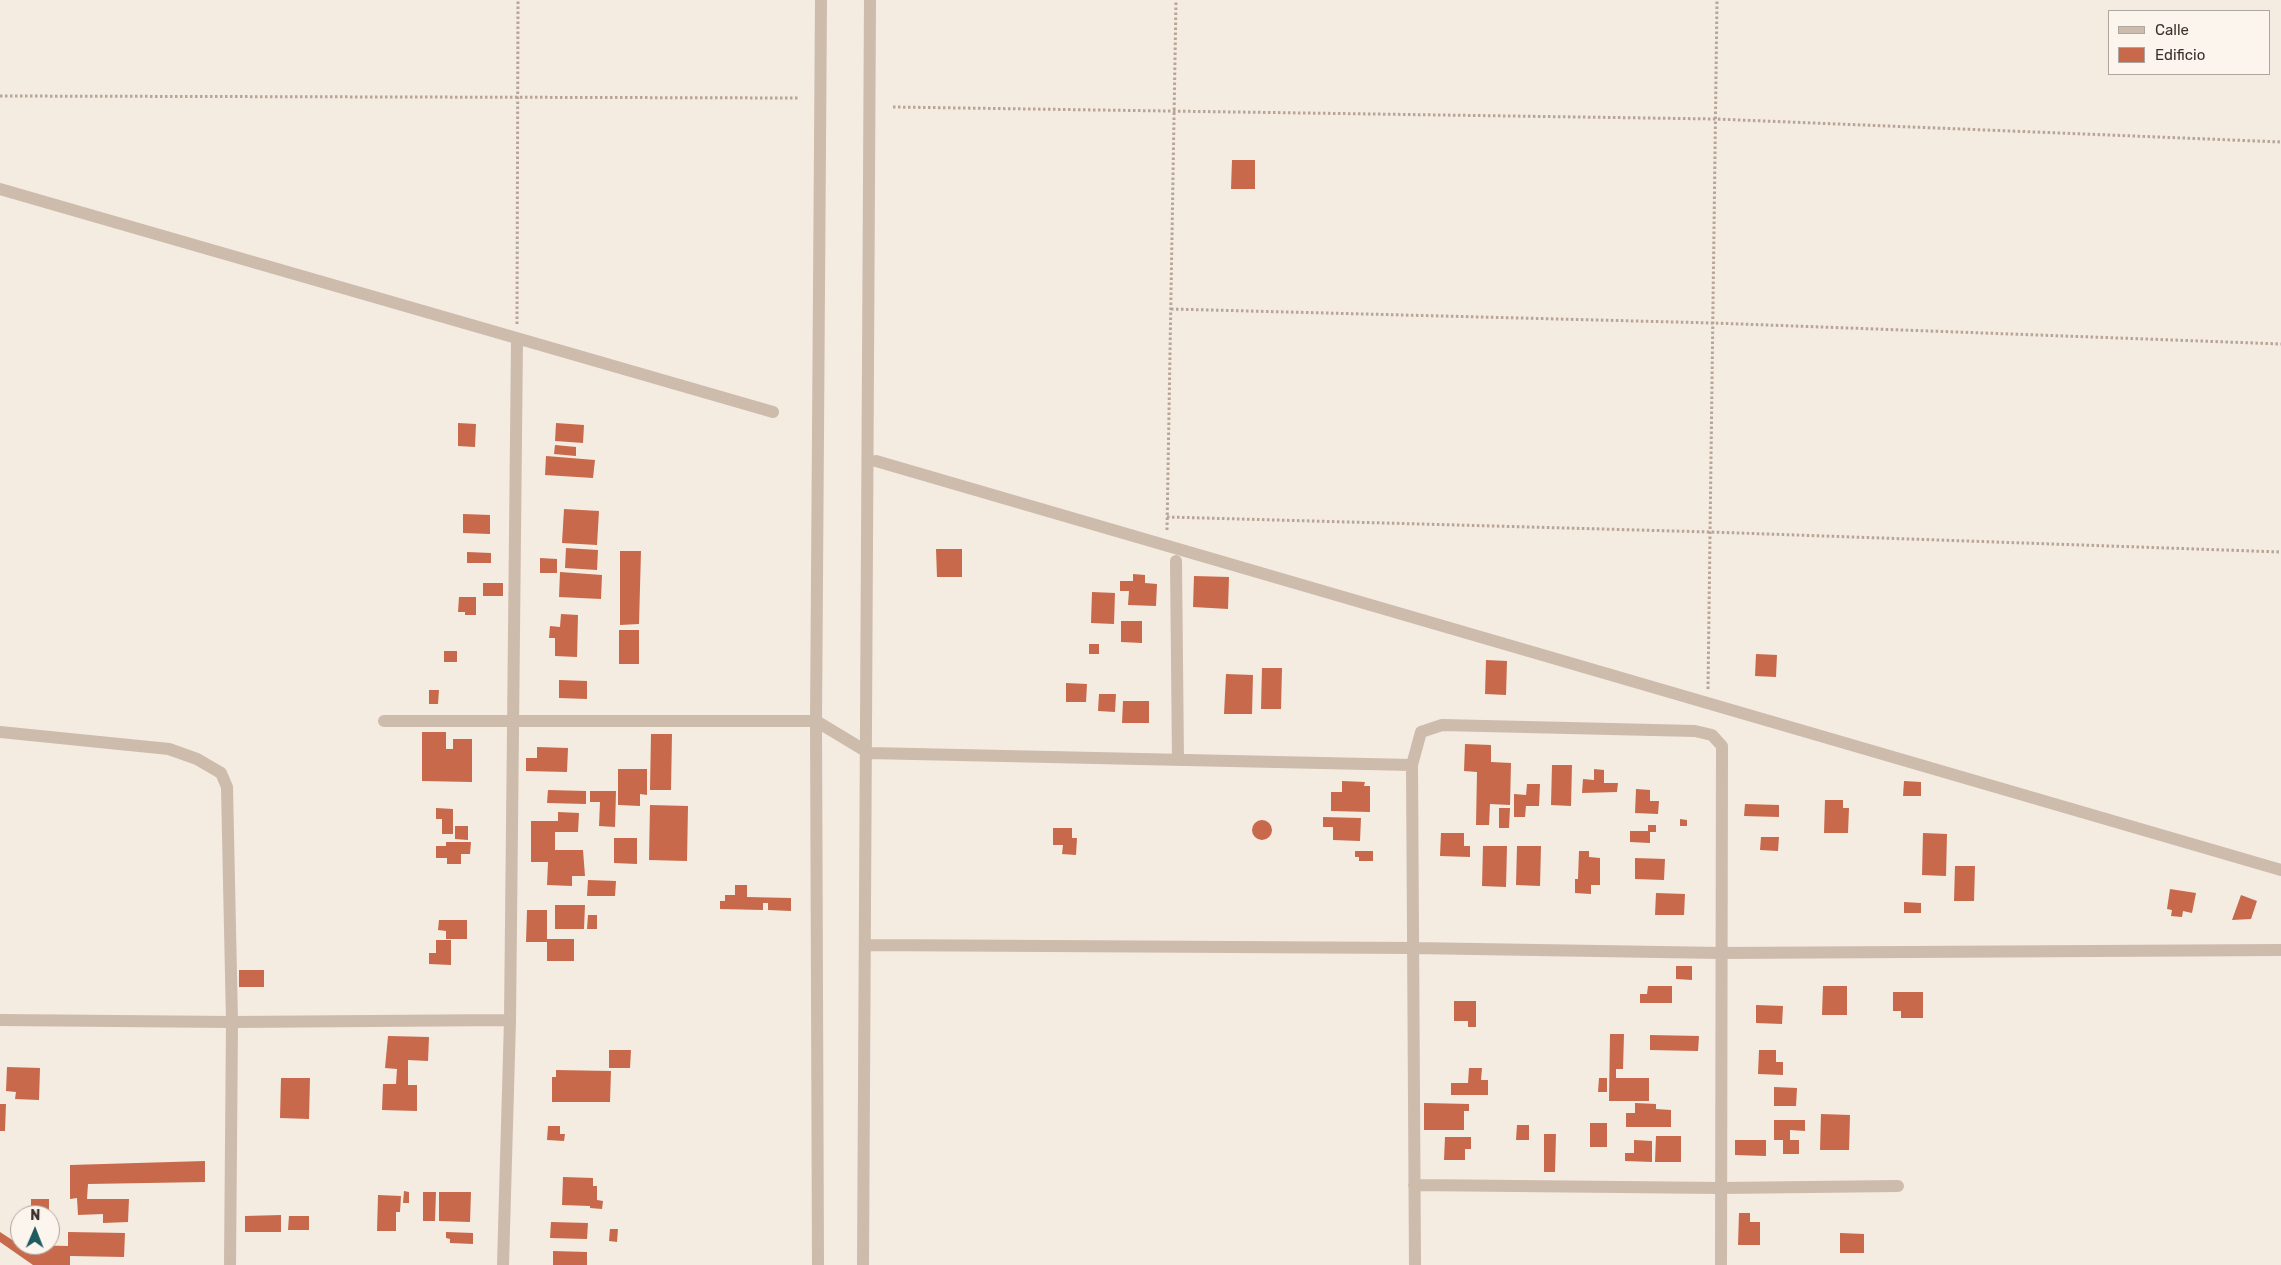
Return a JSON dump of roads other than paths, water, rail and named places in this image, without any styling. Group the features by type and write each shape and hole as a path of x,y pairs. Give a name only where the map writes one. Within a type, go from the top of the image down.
{"street":[{"path":"818,1265 816,720 821,0"},
{"path":"863,1265 870,0"},
{"path":"0,190 773,412"},
{"path":"503,1265 510,1020 517,340"},
{"path":"876,461 2281,870"},
{"path":"1176,561 1178,760"},
{"path":"384,721 816,720 867,752 1412,765"},
{"path":"1415,1265 1412,765 1421,732 1442,725 1695,731 1712,735 1722,746 1721,1265"},
{"path":"0,732 169,749 198,759 221,773 227,787 232,1022 230,1265"},
{"path":"865,945 1413,948 1721,953 2281,950"},
{"path":"0,1020 232,1022 510,1020"},
{"path":"1414,1185 1721,1188 1898,1186"}]}
